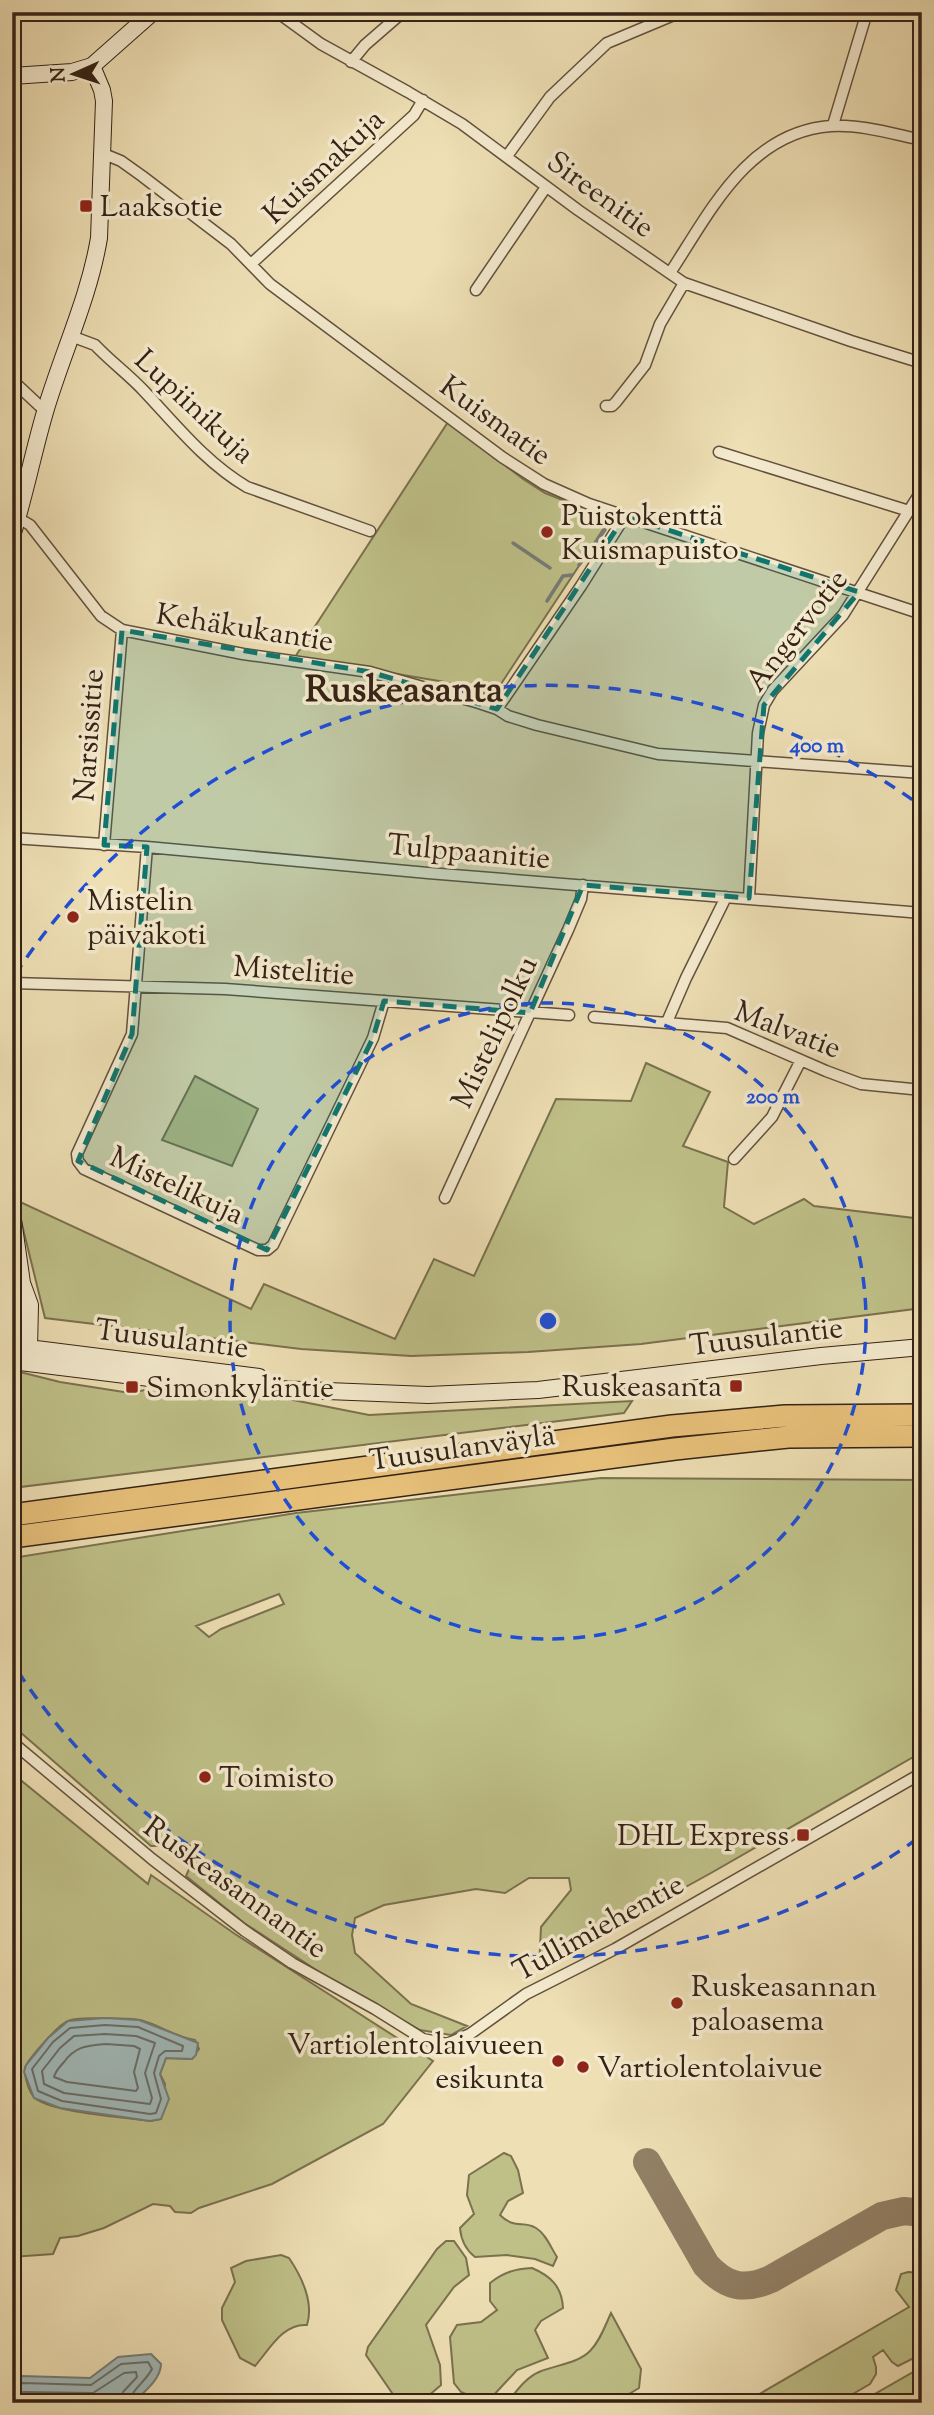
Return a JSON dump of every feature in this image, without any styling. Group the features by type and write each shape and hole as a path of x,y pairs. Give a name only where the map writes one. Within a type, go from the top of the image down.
{"highway":[{"name":"Tuusulanväylä","path":"12,1515 672,1426 785,1416 922,1415"},
{"name":"Tuusulanväylä","path":"12,1537 675,1449 788,1437 922,1436"},
{"path":"675,1449 843,1446 922,1451"}],"main road":[{"path":"12,76 72,72 92,66 153,12"},
{"path":"12,536 18,518 20,479 96,258 104,154 104,101 92,66"},
{"path":"12,1213 22,1283 30,1305 17,1353"},
{"name":"Tuusulantie","path":"17,1353 277,1379 324,1389 428,1395 538,1391 922,1346"}],"street":[{"name":"Sireenitie","path":"277,12 321,44 423,100 507,156 546,187 684,283 922,363"},
{"path":"351,62 403,12"},
{"path":"507,156 550,97 607,43 681,12"},
{"path":"833,125 867,12"},
{"name":"Kuismakuja","path":"251,264 414,115 423,100"},
{"path":"670,273 730,181 757,155 785,137 833,125 922,139"},
{"name":"Kuismatie","path":"104,154 121,161 142,176 231,244 270,284 512,464 544,484 565,495 625,516 922,614"},
{"path":"475,290 546,187"},
{"path":"606,405 612,406 616,402 645,365 660,324 684,283"},
{"name":"Lupiinikuja","path":"71,336 100,350 141,387 210,461 233,479 247,487 370,531"},
{"path":"12,380 45,411"},
{"path":"719,452 909,511"},
{"name":"Angervotie","path":"748,898 758,733 764,705 773,690 843,615 922,490"},
{"path":"497,709 625,516"},
{"name":"Kehäkukantie","path":"18,518 30,525 101,616 122,630 232,653 370,672 497,709 508,716 537,725 658,754 922,773"},
{"name":"Narsissitie","path":"104,845 122,630"},
{"name":"Tulppaanitie","path":"12,838 147,847 922,913"},
{"name":"Mistelikuja","path":"147,847 138,986 132,1034 77,1154 84,1169 258,1250 267,1250 273,1245 373,1038 384,1001"},
{"name":"Mistelipolku","path":"445,1198 581,899 583,885"},
{"path":"667,1022 726,898"},
{"name":"Mistelitie","path":"12,983 225,989 530,1013"},
{"path":"530,1013 569,1016"},
{"name":"Malvatie","path":"594,1017 727,1028 861,1084 922,1090"},
{"path":"734,1159 772,1117 801,1060"},
{"name":"Ruskeasannantie","path":"12,1742 152,1859 245,1931 292,1963 423,2039 447,2044"},
{"name":"Tullimiehentie","path":"447,2044 470,2034 526,1994 615,1949 922,1773"}],"highlighted area":[{"path":"625,516 859,592 764,705 749,898 583,885 530,1013 384,1001 373,1038 267,1250 78,1161 132,1034 147,847 104,845 122,630 370,672 497,709"}],"green space":[{"path":"448,422 545,493 610,519 493,696 445,682 295,657"},
{"path":"646,1063 710,1092 683,1146 728,1162 724,1207 754,1224 804,1199 814,1206 922,1219 922,1308 641,1344 528,1352 411,1356 301,1349 45,1318 16,1200 251,1309 264,1284 395,1339 434,1259 474,1276 556,1099 631,1101"},
{"path":"195,1076 258,1109 232,1166 162,1140"},
{"path":"12,1370 60,1382 130,1393 155,1388 283,1398 369,1415 632,1401 624,1413 12,1488"},
{"path":"601,1478 922,1480 922,1752 539,1968 541,1927 571,1890 569,1878 529,1878 505,1893 476,1889 384,1905 355,1918 352,1935 355,1953 411,2004 467,2026 451,2035 420,2030 324,1975 244,1923 186,1876 202,1845 151,1846 12,1725 12,1558 296,1513","holes":["279,1594 284,1604 221,1629 209,1637 196,1626"]},
{"path":"12,1773 148,1884 151,1875 235,1934 433,2061 383,2124 272,2184 191,2213 175,2212 170,2206 153,2204 104,2228 60,2238 53,2254 12,2257","holes":["72,2020 140,2020 195,2040 199,2049 192,2059 166,2058 160,2074 165,2084 161,2119 150,2121 90,2114 57,2107 35,2098 26,2079 27,2064 57,2029"]},
{"path":"504,2153 511,2156 518,2170 523,2193 508,2201 500,2215 515,2224 531,2226 540,2231 557,2257 553,2266 535,2259 507,2255 475,2257 463,2241 460,2228 474,2214 467,2195 469,2175"},
{"path":"446,2241 454,2241 466,2258 469,2275 454,2287 426,2325 440,2365 441,2385 420,2403 399,2403 366,2355 368,2347 437,2249"},
{"path":"281,2255 289,2258 306,2290 309,2317 307,2325 291,2328 284,2333 255,2366 240,2358 222,2320 222,2308 235,2282 231,2268 246,2261"},
{"path":"532,2268 554,2283 562,2301 563,2308 541,2321 535,2330 548,2358 517,2370 491,2398 480,2400 461,2392 454,2383 450,2337 457,2325 481,2322 497,2310 490,2301 490,2283 510,2272"},
{"path":"922,2273 922,2354 898,2366 883,2350 873,2357 876,2374 870,2384 837,2403 744,2403 909,2307 896,2290 901,2274"},
{"path":"611,2313 641,2369 639,2388 614,2403 507,2403 529,2378 572,2362 590,2351"},
{"path":"922,2367 922,2403 859,2403"}],"water":[{"path":"105,2018 139,2020 198,2043 196,2055 192,2059 166,2058 160,2074 169,2099 161,2119 150,2121 60,2108 34,2098 24,2072 26,2065 48,2038 68,2021"},
{"path":"151,2354 161,2364 160,2370 151,2385 133,2403 12,2403 12,2379 21,2376 90,2378 118,2357"}],"waterway":[{"path":"579,565 605,530"},
{"path":"513,543 550,568"},
{"path":"547,601 563,576 572,575"}],"taxiway":[{"path":"647,2162 706,2265 721,2278 736,2285 752,2285 771,2279 882,2216 904,2211 922,2213"}],"place":[{"name":"Laaksotie","path":"86,206"},
{"name":"Puistokenttä Kuismapuisto","path":"547,532"},
{"name":"Mistelin päiväkoti","path":"73,917"},
{"name":"Ruskeasanta","path":"736,1386"},
{"name":"Simonkyläntie","path":"132,1387"},
{"name":"Toimisto","path":"205,1777"},
{"name":"DHL Express","path":"803,1835"},
{"name":"Ruskeasannan paloasema","path":"677,2003"},
{"name":"Vartiolentolaivueen esikunta","path":"558,2061"},
{"name":"Vartiolentolaivue","path":"583,2067"}],"district":[{"name":"Ruskeasanta","path":"404,688"}]}
